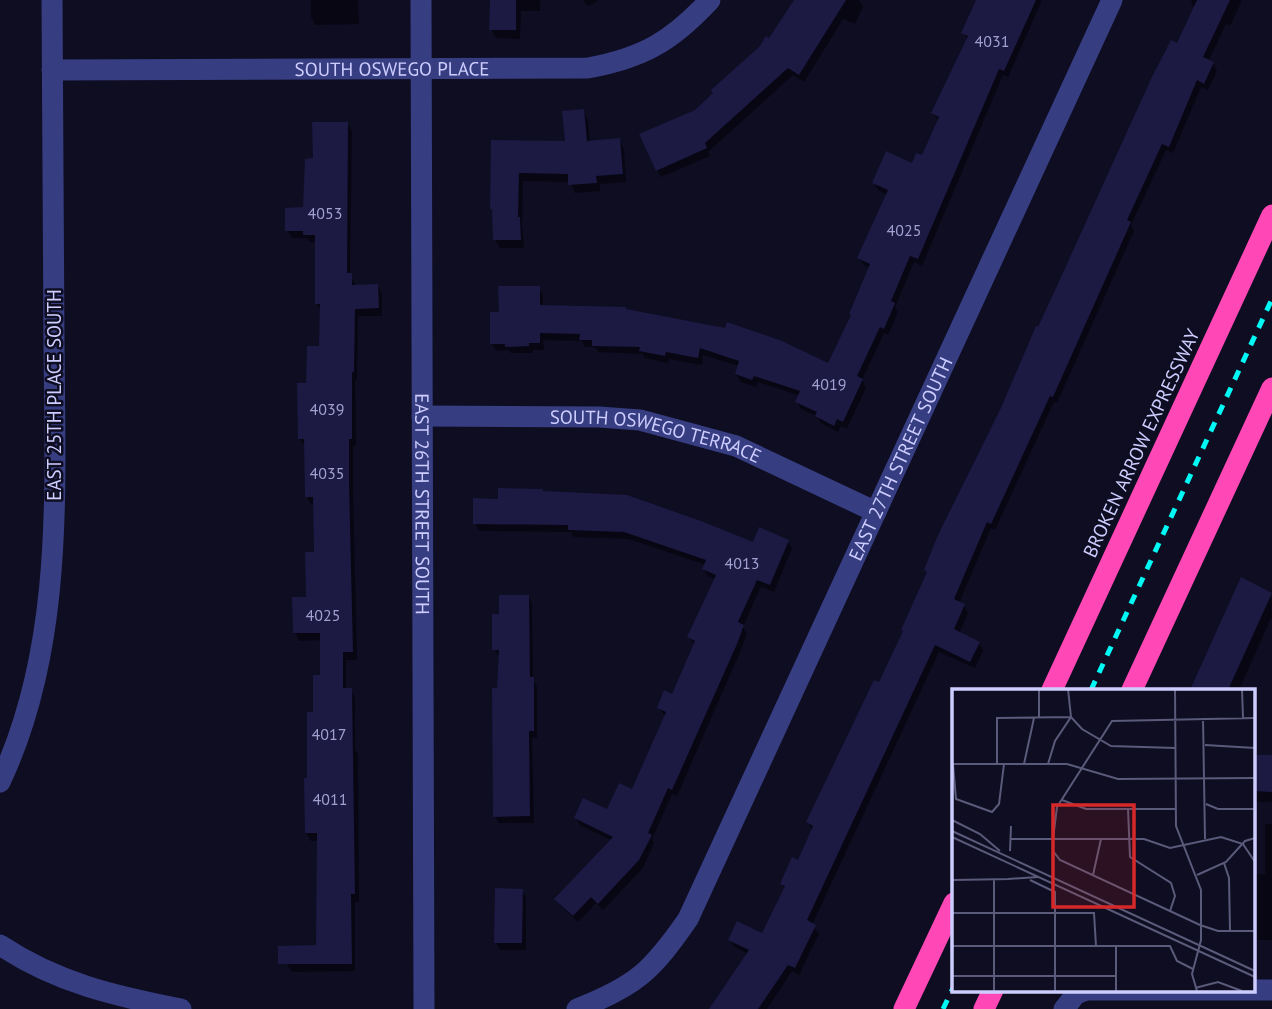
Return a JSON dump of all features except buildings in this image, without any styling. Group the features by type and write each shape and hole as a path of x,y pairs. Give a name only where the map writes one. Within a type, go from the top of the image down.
{"highway":[{"name":"BROKEN ARROW EXPRESSWAY","path":"1053,689 1272,215"},
{"path":"1133,689 1272,388"},
{"path":"904,1009 952,907"},
{"path":"984,1009 992,992"}],"street":[{"name":"EAST 25TH PLACE SOUTH","path":"0,782 9,763 36,678 48,596 55,504 52,0"},
{"name":"EAST 26TH STREET SOUTH","path":"421,0 424,1009"},
{"name":"SOUTH OSWEGO PLACE","path":"52,70 588,68 616,63 642,53 674,35 710,0"},
{"name":"EAST 27TH STREET SOUTH","path":"577,1009 627,987 648,971 688,919 1112,0"},
{"name":"SOUTH OSWEGO TERRACE","path":"422,416 600,417 640,420 736,446 876,512"},
{"path":"0,945 21,959 60,978 120,997 181,1009"},
{"path":"1254,990 1272,990"},
{"path":"1064,1009 1076,994 1082,992"}],"railway":[{"path":"1091,689 1272,299"},
{"path":"943,1009 952,990"}]}
